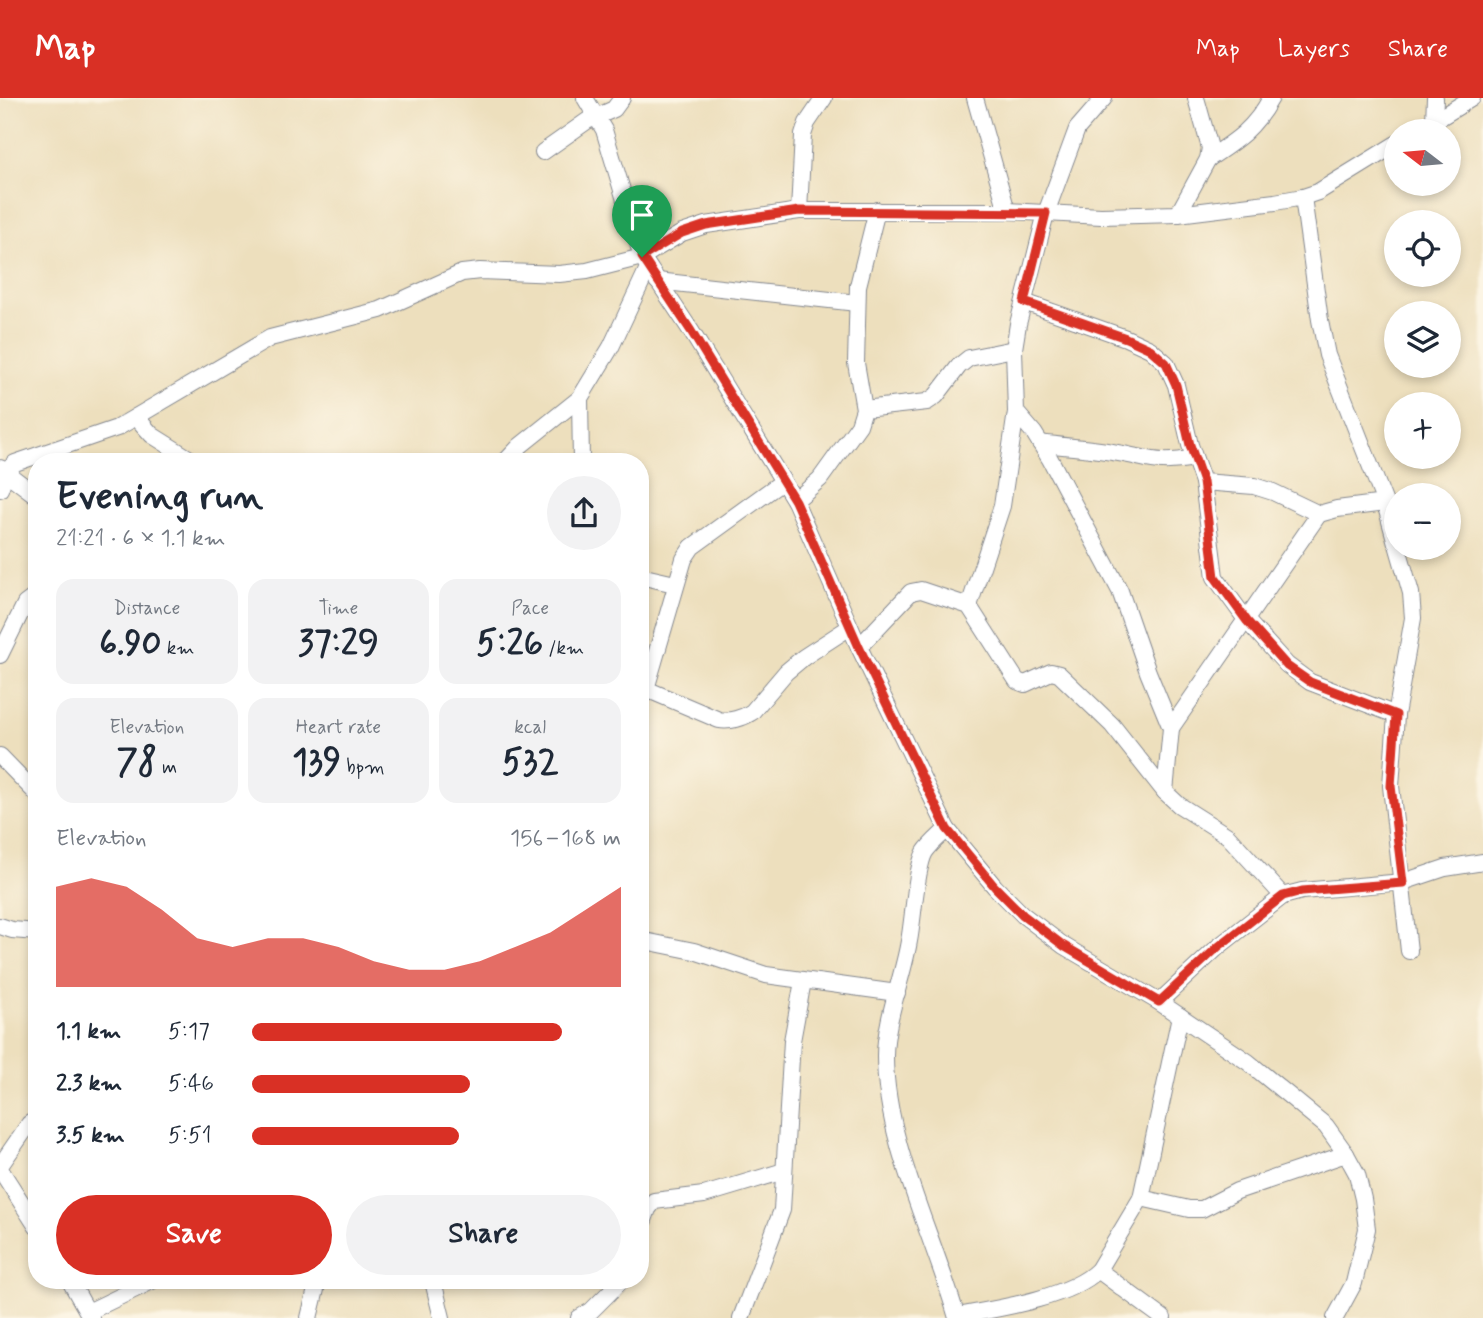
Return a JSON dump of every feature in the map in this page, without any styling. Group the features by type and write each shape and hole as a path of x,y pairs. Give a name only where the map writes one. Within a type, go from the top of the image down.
{"street":[{"path":"585,98 604,130 649,269 691,331 795,501 859,647 947,829 995,887 1023,915 1064,946 1159,1002 1248,1062 1326,1126 1346,1154 1357,1174 1367,1229 1353,1283 1335,1318"},
{"path":"543,152 597,115 614,109 622,98"},
{"path":"799,211 803,135 807,123 824,98"},
{"path":"975,98 1007,211"},
{"path":"969,606 1002,506 1016,412 1014,349 1046,213 1077,129 1104,98"},
{"path":"1178,214 1208,159 1210,148 1196,98"},
{"path":"1208,159 1241,138 1259,119 1271,98"},
{"path":"1434,119 1435,98"},
{"path":"1437,119 1472,98"},
{"path":"513,453 580,398 611,347 649,269 682,233 706,225 799,211 1007,211 1101,216 1178,214 1303,197 1318,192 1384,151"},
{"path":"1303,197 1327,355 1384,500"},
{"path":"795,501 820,479 832,463 859,425 864,409 856,363 858,286 877,210"},
{"path":"42,453 117,428 270,338 380,310 462,273 480,271 559,274 608,267 649,269 857,303"},
{"path":"1024,302 1126,338 1150,349 1166,363 1176,385 1203,482 1215,577 1247,621 1287,666 1310,682 1396,715"},
{"path":"864,409 927,402 936,396 959,366 969,358 1014,349"},
{"path":"580,398 581,453"},
{"path":"1016,412 1040,443 1120,592 1171,728 1166,792"},
{"path":"136,417 152,435 181,453"},
{"path":"1040,443 1117,452 1156,462 1169,463 1195,458"},
{"path":"3,470 28,458"},
{"path":"0,489 3,470"},
{"path":"3,470 28,489"},
{"path":"649,673 675,584 684,559 692,547 782,482"},
{"path":"1203,482 1254,486 1273,492 1318,514 1384,503"},
{"path":"1171,728 1318,514"},
{"path":"1401,560 1410,593 1413,618 1396,715 1391,786 1409,951"},
{"path":"649,578 675,584"},
{"path":"859,647 911,592 921,590 969,606 1017,681 1024,684 1051,672 1059,674 1112,725 1179,805 1228,836 1283,896"},
{"path":"0,655 28,602"},
{"path":"649,696 719,720 746,716 786,672 850,627"},
{"path":"0,756 28,785"},
{"path":"947,829 925,852 921,865 909,941 885,1054 886,1083 894,1121 910,1179 957,1317 1058,1291 1089,1279 1098,1270 1141,1198 1180,1016"},
{"path":"1159,1002 1218,947 1283,896 1302,891 1403,883 1445,868 1483,862"},
{"path":"0,926 28,931"},
{"path":"649,942 694,951 766,975 897,993"},
{"path":"741,1318 782,1210 792,1041 803,981"},
{"path":"28,1126 0,1168 28,1213"},
{"path":"1141,1198 1189,1209 1202,1209 1237,1191 1346,1154"},
{"path":"649,1209 654,1201 704,1195 784,1171"},
{"path":"1098,1270 1163,1318"},
{"path":"75,1289 90,1315 137,1289"},
{"path":"309,1318 316,1289"},
{"path":"435,1289 442,1318"},
{"path":"579,1318 591,1311 613,1289"}],"route":[{"path":"799,211 1046,213 1024,302 1126,338 1150,349 1166,363 1176,385 1190,445 1203,482 1215,577 1247,621 1287,666 1310,682 1396,715 1391,786 1403,883 1302,891 1283,896 1218,947 1159,1002 1064,946 1023,915 995,887 947,829 859,647 795,501 691,331 642,257 682,233 706,225 799,211"}]}
